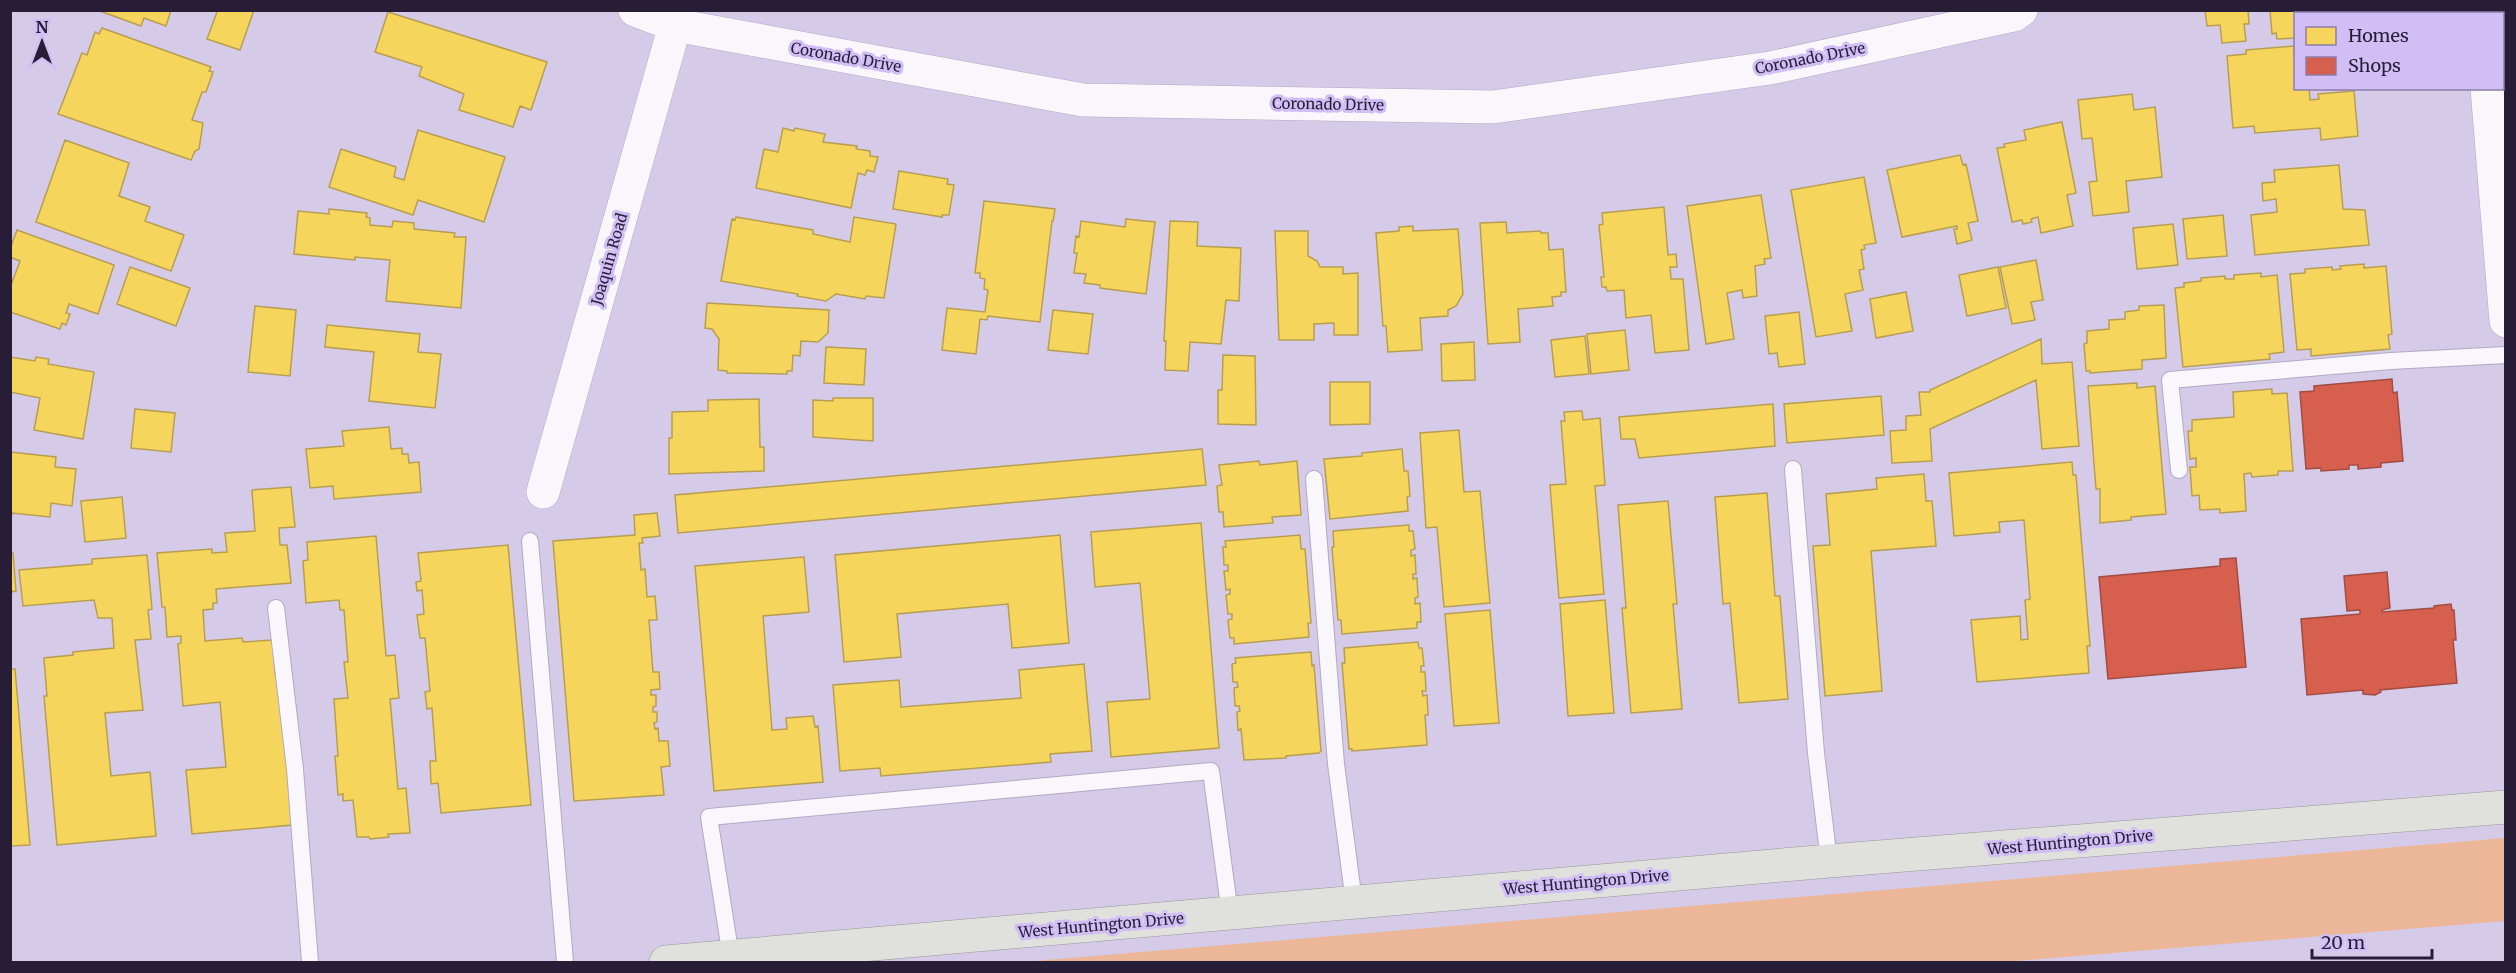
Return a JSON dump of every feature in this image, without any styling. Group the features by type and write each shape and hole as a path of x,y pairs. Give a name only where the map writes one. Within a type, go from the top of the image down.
{"main road":[{"name":"West Huntington Drive","path":"666,963 1829,861 2505,807"}],"street":[{"name":"Coronado Drive","path":"635,10 675,25 1083,100 1493,107 1770,68 2014,15 2021,10"},
{"name":"Joaquin Road","path":"543,492 675,25"},
{"path":"2487,90 2505,321"}],"lane":[{"path":"2180,470 2170,380 2391,361 2505,355"},
{"path":"1793,469 1816,753 1829,861"},
{"path":"1314,479 1335,764 1354,902"},
{"path":"530,541 566,963"},
{"path":"276,608 295,769 310,963"},
{"path":"731,957 710,817 1210,771 1230,914"}],"shaded area":[{"path":"2505,838 2505,921 2004,962 1022,962"}],"building: Homes":[{"path":"97,10 171,10 166,26 144,18 141,26"},
{"path":"211,10 254,10 240,50 207,39 217,12"},
{"path":"2205,10 2248,10 2249,24 2244,24 2246,41 2222,43 2220,25 2207,26"},
{"path":"2270,10 2348,10 2348,12 2294,12 2294,38 2277,39 2276,33 2272,34"},
{"path":"388,12 547,62 531,110 520,106 513,127 459,110 464,94 419,76 422,67 375,52"},
{"path":"102,28 211,67 209,71 213,72 206,92 202,92 192,120 203,123 199,149 195,151 191,160 58,114 82,53 87,55 95,32 99,34"},
{"path":"2294,46 2294,90 2309,90 2310,100 2319,99 2318,94 2354,91 2358,136 2321,140 2320,128 2255,133 2254,126 2233,128 2227,56 2246,54 2246,50"},
{"path":"2132,94 2134,110 2155,107 2162,177 2126,181 2129,212 2093,216 2089,182 2097,181 2092,138 2082,139 2078,100"},
{"path":"2062,122 2076,193 2067,195 2073,226 2041,233 2038,217 2031,219 2032,222 2023,224 2022,220 2012,222 1997,148 2005,147 2004,144 2026,140 2024,130"},
{"path":"783,128 825,134 823,142 857,146 856,149 870,151 870,156 878,157 874,172 867,170 865,175 858,173 851,208 756,188 764,149 778,152"},
{"path":"418,130 505,157 484,222 418,200 413,215 329,187 341,149 396,167 394,177 404,180"},
{"path":"65,140 129,163 119,196 150,207 145,221 184,235 171,271 36,222"},
{"path":"1960,155 1963,165 1966,164 1978,221 1968,223 1972,240 1957,244 1954,229 1957,229 1957,226 1902,237 1887,170"},
{"path":"2339,165 2343,209 2365,210 2369,245 2255,255 2251,215 2277,212 2276,199 2263,201 2262,183 2275,182 2274,170"},
{"path":"899,171 948,179 947,184 954,185 949,215 942,215 942,217 893,209"},
{"path":"1864,177 1876,243 1864,245 1865,249 1861,250 1864,269 1859,270 1863,290 1845,294 1852,331 1816,337 1791,190"},
{"path":"1761,195 1771,258 1764,259 1765,264 1755,266 1757,296 1743,298 1742,290 1727,293 1734,339 1706,344 1687,206"},
{"path":"984,201 1055,209 1040,322 988,316 987,320 980,319 976,354 942,350 947,308 985,312 988,290 984,289 985,279 980,278 980,273 975,273"},
{"path":"1664,207 1668,255 1676,254 1677,267 1670,267 1671,279 1683,279 1689,350 1655,353 1651,315 1626,318 1624,290 1607,291 1606,287 1602,287 1601,277 1604,277 1599,225 1603,224 1602,213"},
{"path":"329,209 367,213 366,217 370,218 370,225 392,227 393,221 414,223 414,229 455,233 454,237 466,237 461,308 386,301 390,260 355,257 355,260 294,254 298,211 329,214"},
{"path":"2223,215 2227,256 2187,259 2183,219"},
{"path":"736,217 813,230 813,234 850,242 854,217 896,224 884,298 866,296 865,299 836,294 826,301 721,281 732,219 735,220"},
{"path":"1126,219 1155,222 1146,294 1100,288 1100,285 1084,283 1086,274 1074,273 1077,253 1074,253 1076,236 1079,237 1081,221 1125,227"},
{"path":"1170,221 1198,222 1197,246 1241,248 1239,301 1226,300 1221,344 1190,342 1188,371 1165,370 1166,341 1164,341"},
{"path":"1506,222 1507,233 1540,231 1548,233 1549,250 1563,249 1566,292 1561,292 1561,296 1552,297 1553,306 1518,309 1520,342 1488,344 1480,223"},
{"path":"2173,224 2178,265 2137,269 2133,228"},
{"path":"1413,226 1413,231 1458,229 1463,294 1456,306 1448,310 1448,316 1420,318 1422,350 1388,352 1386,326 1383,326 1376,233 1399,231 1399,227"},
{"path":"17,230 114,265 98,314 69,304 66,313 70,314 66,325 62,323 60,329 10,312 10,288 20,261 10,257 10,249"},
{"path":"1275,231 1308,231 1308,256 1317,261 1320,267 1343,267 1343,274 1358,273 1358,335 1334,335 1334,323 1314,324 1314,340 1279,340"},
{"path":"2036,260 2043,300 2031,302 2035,320 2012,324 2000,267"},
{"path":"2364,264 2364,268 2386,266 2392,334 2388,335 2390,349 2311,356 2311,349 2297,350 2290,274 2305,273 2305,269 2332,267 2332,270 2341,269 2340,266"},
{"path":"130,267 190,288 176,326 117,304"},
{"path":"1998,267 2006,308 1967,316 1959,275"},
{"path":"2261,273 2261,277 2277,275 2284,352 2269,354 2270,359 2183,367 2175,288 2184,287 2184,283 2201,281 2201,278 2225,276 2225,279 2234,279 2234,275"},
{"path":"1906,292 1913,331 1876,338 1870,299"},
{"path":"707,303 829,310 828,333 818,342 801,341 800,356 793,355 792,371 787,371 787,374 727,373 727,371 718,370 719,339 712,329 705,328"},
{"path":"2164,305 2166,358 2142,360 2142,369 2090,373 2086,371 2084,344 2087,343 2087,331 2109,329 2109,320 2125,319 2125,312 2139,310 2139,306"},
{"path":"255,306 296,310 290,376 248,372"},
{"path":"1053,310 1093,314 1088,354 1048,350"},
{"path":"1799,312 1805,364 1779,367 1777,353 1769,354 1765,316"},
{"path":"327,325 420,334 418,352 441,354 435,408 369,401 374,352 325,347"},
{"path":"1625,330 1629,370 1591,374 1587,334"},
{"path":"1585,336 1589,374 1555,377 1551,340"},
{"path":"2041,339 2042,364 2072,362 2079,446 2042,449 2036,380 1930,429 1932,461 1892,463 1890,431 1906,430 1906,416 1921,415 1919,392 1930,392 1930,390"},
{"path":"1474,342 1475,380 1442,381 1441,344"},
{"path":"826,347 866,349 864,385 824,383"},
{"path":"1223,355 1255,356 1256,425 1218,424 1218,390 1222,390"},
{"path":"10,357 35,361 36,357 49,359 48,364 94,372 83,439 34,430 40,398 10,392"},
{"path":"1330,382 1370,382 1370,424 1330,425"},
{"path":"2137,383 2137,388 2155,386 2166,514 2100,523 2100,489 2096,489 2088,386"},
{"path":"2272,389 2272,394 2287,393 2293,471 2278,471 2278,475 2252,477 2251,473 2244,474 2246,511 2220,513 2220,509 2200,510 2199,495 2192,496 2190,467 2196,467 2196,458 2190,459 2188,431 2192,431 2192,420 2234,417 2233,392"},
{"path":"1881,396 1884,435 1787,443 1784,404"},
{"path":"833,398 873,398 873,441 813,437 813,400 833,401"},
{"path":"759,399 760,447 764,447 764,471 669,474 672,412 708,411 708,400"},
{"path":"1773,404 1775,446 1639,458 1635,439 1621,439 1619,417"},
{"path":"135,409 175,413 171,452 131,448"},
{"path":"1582,411 1583,420 1600,418 1605,485 1595,486 1604,594 1559,598 1550,485 1566,484 1561,421 1565,421 1564,412"},
{"path":"389,427 391,449 402,448 402,454 408,454 409,463 419,462 421,492 334,499 333,486 310,488 306,449 344,446 342,431"},
{"path":"1459,430 1464,492 1480,491 1490,603 1444,607 1437,527 1426,528 1420,433"},
{"path":"1202,449 1206,485 678,533 675,495"},
{"path":"1402,449 1404,471 1408,471 1410,496 1407,497 1408,511 1330,519 1324,459 1362,456 1362,453"},
{"path":"10,452 56,457 55,467 76,469 72,506 51,503 50,517 12,513 10,527"},
{"path":"1259,461 1260,465 1297,461 1301,515 1272,517 1273,523 1224,527 1223,512 1219,512 1217,486 1222,485 1219,465"},
{"path":"2072,462 2073,475 2076,475 2090,646 2087,646 2089,673 1977,682 1971,620 2020,616 2021,640 2028,639 2025,600 2030,599 2024,520 1999,522 2000,532 1954,536 1949,473"},
{"path":"1924,474 1926,501 1932,501 1936,546 1871,551 1882,691 1825,696 1813,546 1830,545 1826,494 1877,489 1876,478"},
{"path":"291,487 295,527 279,528 280,545 287,545 291,583 216,589 217,603 213,603 213,609 203,610 205,641 242,638 243,642 273,640 275,674 279,674 292,825 192,834 186,770 226,767 220,702 183,706 178,644 181,643 181,636 167,637 157,553 212,549 212,553 227,552 225,533 255,531 252,490"},
{"path":"1767,493 1775,596 1780,596 1788,699 1739,703 1730,603 1723,604 1715,497"},
{"path":"122,497 126,538 85,542 81,501"},
{"path":"1668,501 1677,604 1673,604 1682,709 1631,713 1622,608 1626,608 1618,505"},
{"path":"657,513 660,536 642,538 643,543 639,543 641,570 645,569 647,597 655,596 657,620 649,620 653,672 659,672 660,689 651,690 651,695 656,695 656,706 653,707 653,712 657,712 657,722 654,723 655,729 658,728 659,741 668,741 670,766 661,767 664,795 574,801 553,541 635,535 634,515"},
{"path":"1201,523 1219,748 1111,757 1107,702 1150,699 1140,583 1095,587 1091,532"},
{"path":"1409,525 1409,531 1413,531 1415,549 1411,550 1411,556 1415,555 1416,574 1413,574 1413,579 1417,578 1418,597 1415,598 1415,604 1420,603 1421,622 1417,622 1417,628 1342,634 1341,620 1338,620 1332,547 1334,547 1333,531"},
{"path":"1060,535 1069,643 1012,648 1008,604 897,614 901,657 844,662 835,555"},
{"path":"1300,535 1301,549 1305,549 1311,623 1308,623 1309,637 1234,644 1234,638 1230,638 1228,620 1232,619 1232,614 1228,614 1226,595 1230,594 1230,589 1226,590 1224,571 1228,571 1228,565 1224,565 1225,541"},
{"path":"376,536 386,656 395,655 399,698 390,699 398,789 406,788 410,833 388,834 389,837 370,839 369,837 357,837 353,800 343,801 343,794 338,795 334,699 348,698 344,662 348,662 344,610 340,610 339,600 306,603 303,561 308,560 307,542"},
{"path":"508,545 531,805 441,813 438,783 431,784 430,761 436,761 432,708 427,709 425,692 430,691 425,638 420,638 417,615 424,614 422,590 417,591 416,582 421,581 418,553"},
{"path":"10,553 13,553 16,591 10,592"},
{"path":"147,555 152,609 148,610 151,639 135,640 143,710 105,713 111,776 150,772 156,836 57,845 44,696 47,696 44,658 73,655 73,652 114,648 112,618 98,618 94,600 23,606 19,570 92,564 92,559"},
{"path":"804,557 809,612 763,616 772,730 787,729 786,718 813,716 815,727 818,726 823,782 714,791 695,566"},
{"path":"1605,600 1614,713 1568,716 1560,604"},
{"path":"1490,610 1499,723 1454,726 1445,614"},
{"path":"1418,642 1419,648 1422,648 1424,666 1421,666 1421,672 1425,672 1426,691 1422,691 1423,696 1427,695 1428,715 1425,715 1427,745 1352,751 1349,749 1342,663 1345,663 1344,648"},
{"path":"1311,652 1321,751 1286,756 1286,758 1244,760 1241,729 1238,730 1237,712 1240,711 1239,706 1235,706 1234,688 1238,687 1237,682 1233,682 1232,664 1236,663 1235,658"},
{"path":"1084,664 1092,751 1050,754 1051,762 881,776 880,768 840,771 833,685 899,680 901,707 1021,698 1019,670"},
{"path":"10,669 15,669 30,845 10,846"}],"building: Shops":[{"path":"2392,379 2393,393 2397,392 2403,461 2381,463 2381,467 2358,469 2358,465 2349,465 2349,469 2321,471 2321,468 2306,469 2300,392 2314,391 2314,386"},
{"path":"2236,558 2246,667 2108,679 2099,577 2220,566 2220,559"},
{"path":"2387,572 2390,608 2382,612 2434,608 2434,606 2451,604 2454,610 2456,640 2453,640 2457,683 2380,690 2381,692 2375,695 2363,694 2363,690 2307,695 2301,619 2360,614 2360,610 2347,611 2344,576"}]}
